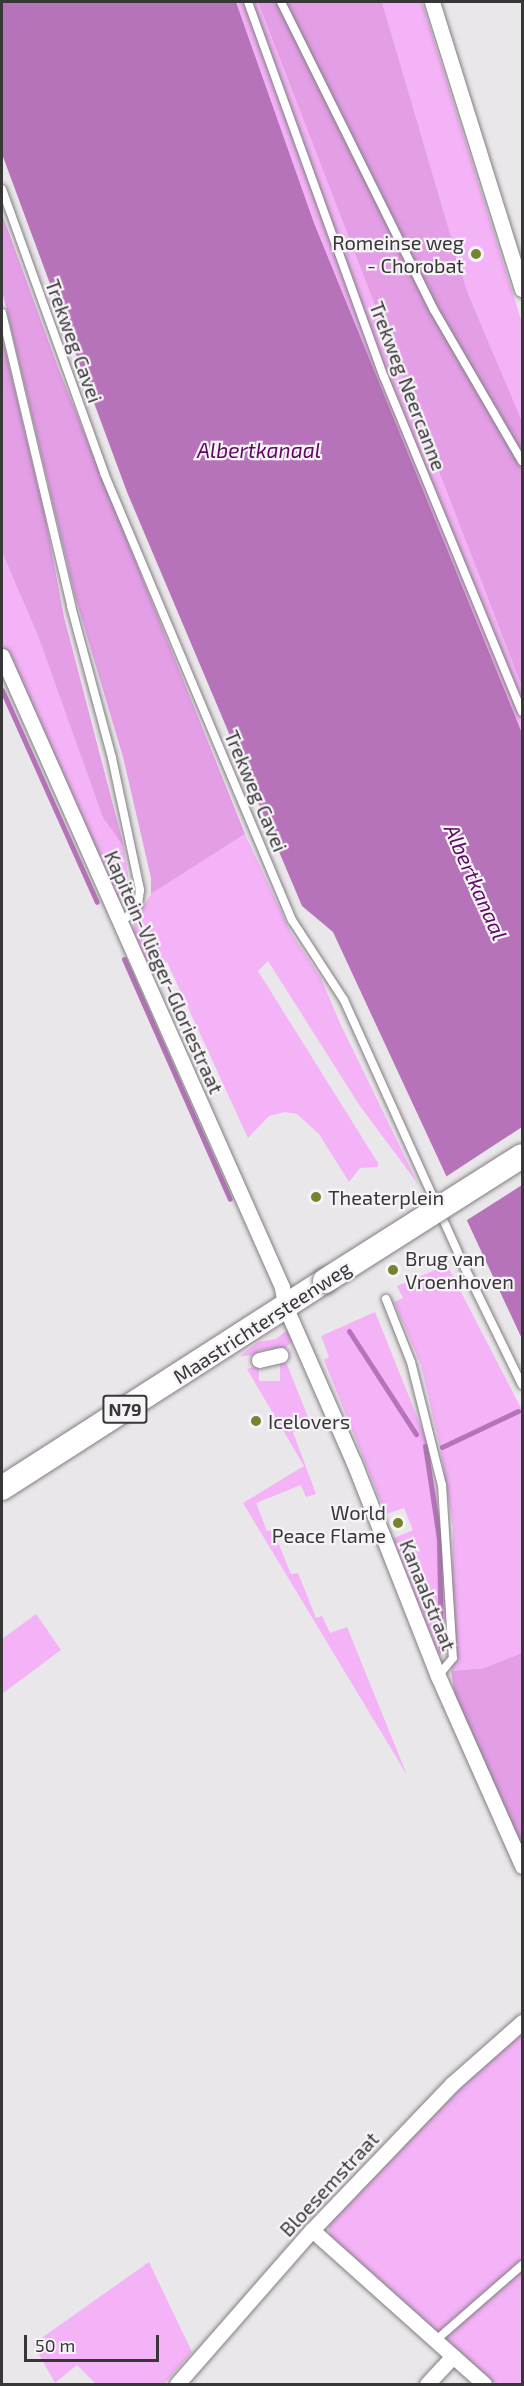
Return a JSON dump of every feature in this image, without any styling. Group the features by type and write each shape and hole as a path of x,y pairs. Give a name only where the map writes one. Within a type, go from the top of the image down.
{"main road":[{"name":"Maastrichtersteenweg","path":"2,1488 522,1156"}],"street":[{"path":"432,2 522,289"},
{"name":"Kapitein-Vlieger-Gloriestraat","path":"2,656 282,1287 285,1306"},
{"name":"Kanaalstraat","path":"285,1306 354,1463 438,1676 522,1866"},
{"path":"259,1360 280,1355"},
{"name":"Bloesemstraat","path":"177,2385 312,2230 452,2084 522,2022"},
{"path":"312,2230 484,2385"},
{"path":"427,2385 453,2356"}],"lane":[{"name":"Trekweg Neercanne","path":"248,2 384,377 522,712"},
{"path":"280,2 434,310 522,461"},
{"name":"Trekweg Cavei","path":"2,189 104,473 292,920 344,1000 465,1268 522,1385"},
{"path":"2,313 71,606 112,758 140,890 138,905 120,924"},
{"path":"386,1299 411,1362 442,1485 453,1658 438,1676"},
{"path":"435,2341 522,2265"}],"shaded area":[{"path":"236,2 258,2 522,687 522,733 314,223"},
{"path":"258,2 382,2 467,291 522,421 522,687"},
{"path":"382,2 422,2 522,323 522,421 467,291"},
{"path":"2,214 59,370 245,834 151,894 151,878 123,757 75,596 2,291"},
{"path":"2,336 45,516 64,617 124,847 103,818 38,636 2,552"},
{"path":"2,552 38,636 103,818 124,847 131,896 115,901 2,645"},
{"path":"245,834 291,933 321,978 340,1023 418,1184 360,1106 268,961 258,971 378,1163 378,1167 360,1168 349,1182 319,1134 297,1114 285,1112 269,1116 248,1138 167,962 148,971 134,939 133,931 136,918 151,894"},
{"path":"447,1265 522,1410 522,1653 484,1668 451,1671 453,1527 440,1447 421,1365 394,1302 403,1298 397,1286"},
{"path":"375,1312 428,1444 443,1537 446,1593 444,1652 440,1655 436,1652 392,1539 413,1530 404,1508 383,1515 383,1507 324,1360 329,1357 321,1336"},
{"path":"286,1331 292,1331 296,1338 280,1353 279,1349 259,1350 259,1355 240,1356 258,1342 276,1339"},
{"path":"284,1357 311,1425 293,1432 316,1494 306,1497 301,1485 256,1503 267,1531 273,1530 291,1574 298,1573 316,1618 322,1616 330,1633 347,1627 407,1775 243,1503 304,1466 247,1369 259,1365 259,1381 280,1381 280,1360"},
{"path":"36,1614 61,1650 2,1694 2,1639"},
{"path":"522,1653 522,1853 469,1734 455,1696 451,1671 484,1668"},
{"path":"522,2026 522,2384 498,2384 485,2378 330,2237 328,2222"},
{"path":"149,2262 192,2352 164,2384 96,2384 77,2365 55,2383 33,2344"}],"water":[{"name":"Albertkanaal","path":"2,2 236,2 314,223 522,733 522,1339 333,932 302,906 127,492 2,154"}],"pier":[{"path":"522,1127 522,1185 464,1222 444,1178"}],"waterway":[{"path":"2,690 97,902"},
{"path":"124,959 230,1199"},
{"path":"349,1331 416,1434"},
{"path":"442,1447 518,1411"},
{"path":"425,1446 439,1539 441,1650"}],"place":[{"name":"Romeinse weg - Chorobat","path":"476,254"},
{"name":"Theaterplein","path":"316,1197"},
{"name":"Brug van Vroenhoven","path":"393,1270"},
{"name":"Icelovers","path":"256,1421"},
{"name":"World Peace Flame","path":"398,1523"}]}
